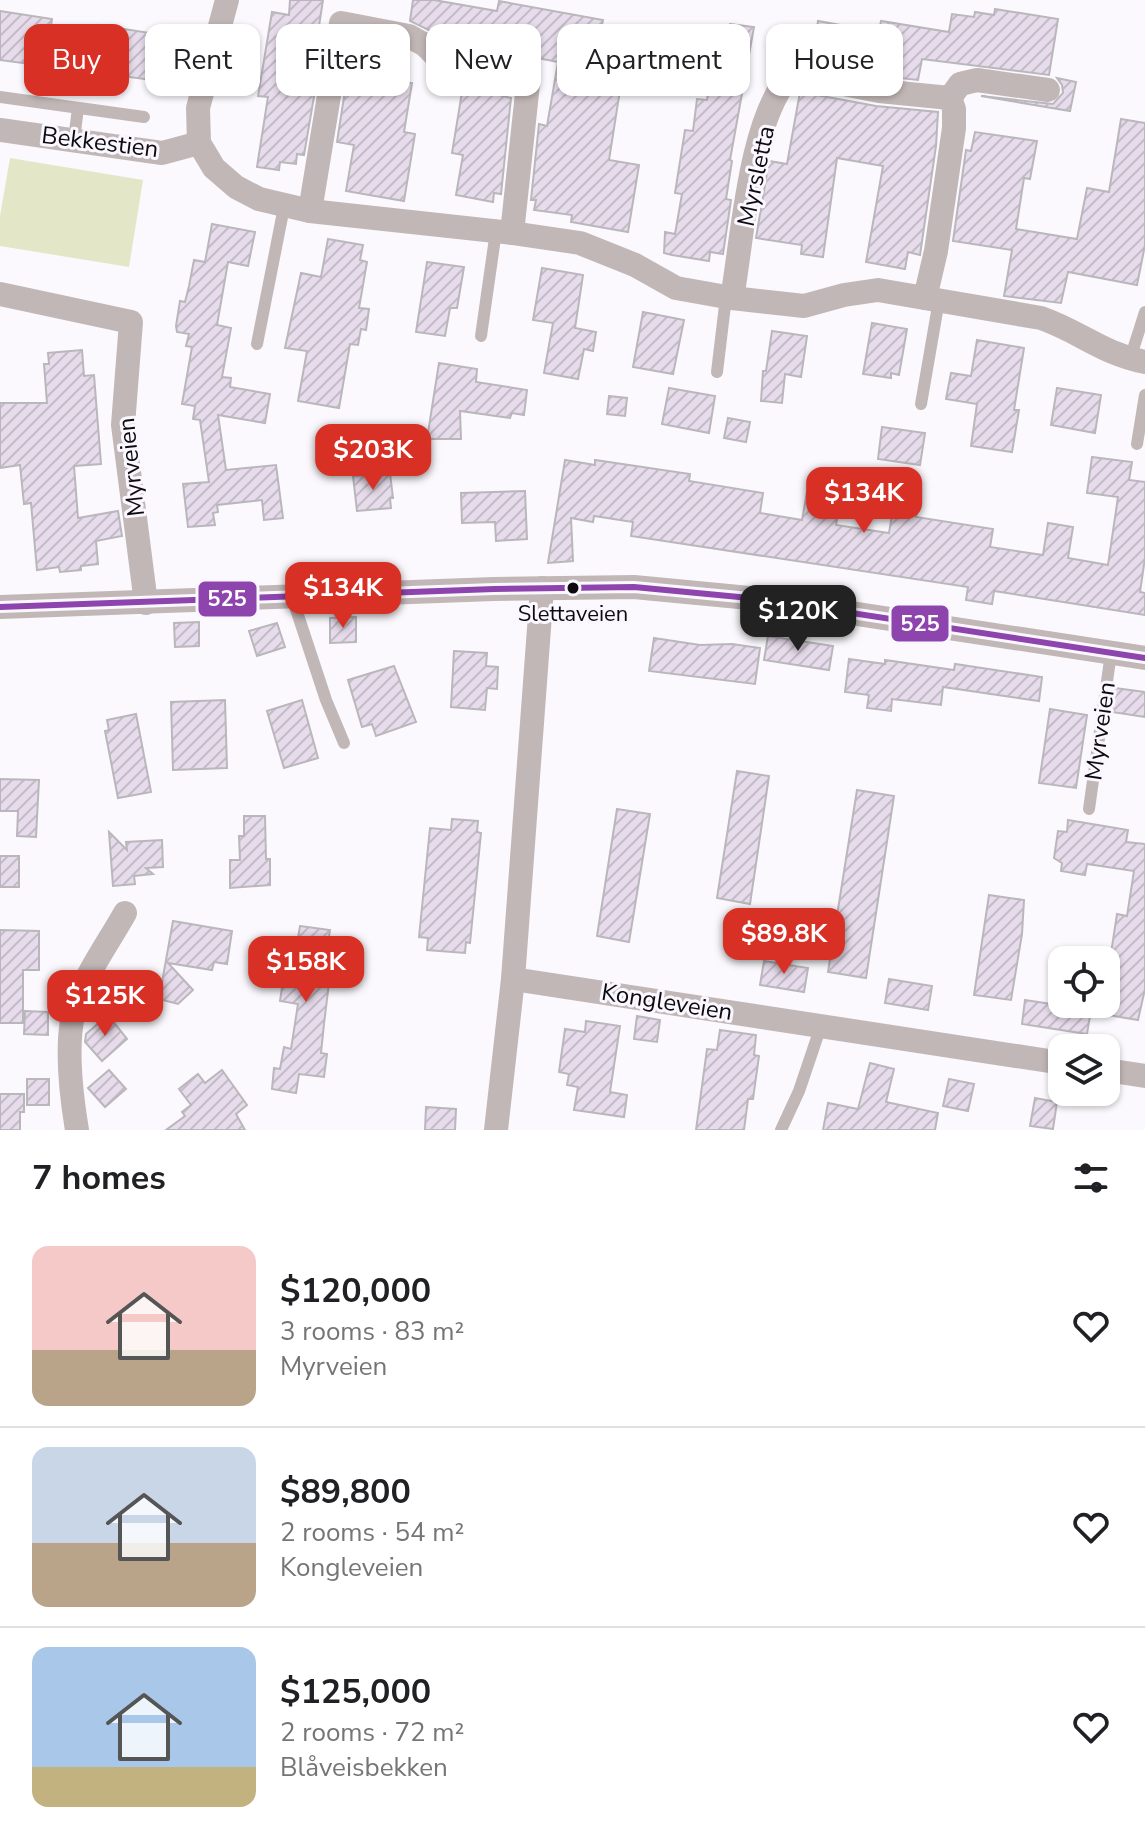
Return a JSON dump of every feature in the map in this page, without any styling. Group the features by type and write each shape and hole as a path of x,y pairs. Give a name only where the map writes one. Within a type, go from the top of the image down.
{"street":[{"path":"227,0 198,108 199,143 214,168 236,187 259,199 310,211 580,243 635,265 676,288 729,298 804,306 878,290 1041,318 1056,323 1095,346 1138,361"},
{"path":"310,211 341,23 409,36 425,45 443,63 528,84 504,232"},
{"name":"Myrsletta","path":"729,298 754,162 763,130 781,86 789,76 879,91 950,98"},
{"path":"932,299 954,128 954,109 950,98 960,84 977,80 1048,90"},
{"name":"Bekkestien","path":"0,130 162,153 199,143"},
{"name":"Myrveien","path":"0,294 131,322 123,425 146,603"},
{"name":"Myrveien","path":"0,607 601,585 702,592 1145,658"},
{"path":"496,1130 513,979 542,588"},
{"path":"77,1130 73,1108 70,1027 77,999 125,913"},
{"name":"Kongleveien","path":"513,979 1048,1061"},
{"path":"1120,1072 1145,1076"}],"lane":[{"path":"0,97 144,117"},
{"path":"74,140 78,108"},
{"path":"257,344 284,207"},
{"path":"481,336 504,232"},
{"path":"717,372 729,298"},
{"path":"921,404 932,299"},
{"path":"1138,361 1145,312"},
{"path":"1137,444 1145,395"},
{"path":"292,597 326,700 344,743"},
{"name":"Myrveien","path":"1089,809 1111,653"},
{"path":"781,1130 804,1079 821,1026"}],"green space":[{"path":"10,158 143,180 129,267 0,246 0,216"}],"building":[{"path":"290,0 323,0 319,24 276,24 276,96 314,96 304,155 297,154 296,164 280,162 279,170 257,167 268,97 258,96 272,12 289,15"},
{"path":"413,0 434,0 497,11 499,1 603,20 602,24 557,24 557,62 541,59 541,24 426,24 426,29 410,21"},
{"path":"995,9 1058,19 1049,75 922,59 918,80 903,78 903,25 949,32 952,14 974,17 975,12 994,15"},
{"path":"0,11 52,19 51,24 24,24 24,63 0,60"},
{"path":"750,26 754,27 750,49"},
{"path":"129,30 145,32 145,79 129,77"},
{"path":"557,68 557,96 619,96 609,160 639,165 628,232 571,222 572,215 534,210 536,200 531,200 539,124 547,126"},
{"path":"1057,78 1076,82 1070,111 981,96 1053,104 1063,93"},
{"path":"344,96 410,96 404,132 415,134 404,201 346,191 354,145 337,142"},
{"path":"461,96 511,98 501,194 494,193 493,202 456,195 463,155 452,153"},
{"path":"708,96 742,96 730,160 726,199 731,200 723,254 710,252 709,261 664,253 665,232 675,234 682,194 675,193 685,130 693,131 697,99 707,100"},
{"path":"799,96 822,96 876,106 938,112 920,255 908,252 905,269 866,262 883,166 837,158 823,257 801,254 802,245 756,238 769,161 787,164"},
{"path":"1121,119 1145,123 1145,245 1137,285 1068,272 1061,303 1004,296 1012,250 953,241 966,150 971,151 975,132 1037,141 1030,179 1024,178 1016,229 1077,239 1087,188 1109,192"},
{"path":"212,224 255,232 248,266 228,262 217,325 231,328 222,377 231,378 230,387 270,394 265,423 218,415 226,470 276,465 283,518 264,520 262,500 217,505 218,512 213,513 215,525 188,527 183,484 209,482 200,420 193,419 195,406 182,404 192,347 186,346 189,334 177,332 176,326 180,301 185,302 194,260 205,262"},
{"path":"328,239 363,245 360,260 367,262 359,308 369,309 366,330 361,329 358,345 350,344 339,408 298,401 307,351 285,348 301,273 321,277"},
{"path":"427,262 464,267 457,308 450,308 445,336 416,332"},
{"path":"542,268 583,275 575,328 596,332 593,351 584,349 578,379 544,373 553,323 533,320"},
{"path":"643,312 684,320 673,374 633,367"},
{"path":"872,323 907,329 899,375 891,373 891,378 863,374"},
{"path":"772,331 807,336 801,377 785,374 782,403 761,401 763,371 766,371"},
{"path":"977,340 1024,348 1014,410 1019,410 1012,452 971,446 977,404 946,399 951,373 971,376"},
{"path":"82,350 84,376 94,375 101,464 74,466 78,518 118,511 122,536 96,541 98,564 81,566 81,570 60,572 59,567 37,570 31,503 24,504 20,465 0,468 0,403 47,403 44,364 49,364 48,353"},
{"path":"439,363 477,369 476,382 527,390 524,415 512,413 510,418 460,411 461,439 427,439"},
{"path":"669,388 715,396 709,433 662,424"},
{"path":"1057,388 1101,395 1095,433 1051,425"},
{"path":"609,396 627,398 625,416 607,414"},
{"path":"728,418 750,422 746,442 724,438"},
{"path":"882,427 925,433 920,465 878,459"},
{"path":"1092,457 1132,462 1129,480 1145,482 1145,558 1140,592 1145,593 1145,615 994,591 992,604 966,600 968,587 631,536 633,522 594,516 593,522 571,518 573,561 548,563 565,460 595,465 595,460 690,474 689,481 763,493 760,513 802,520 807,492 841,497 836,525 889,533 893,509 917,512 916,517 993,529 990,547 1043,555 1048,523 1073,527 1068,558 1108,565 1118,497 1087,493"},
{"path":"390,473 391,508 357,511 353,476"},
{"path":"525,491 527,539 496,541 495,522 462,523 461,493"},
{"path":"356,617 356,642 330,643 330,618"},
{"path":"199,622 199,646 175,647 174,623"},
{"path":"277,623 285,647 257,656 249,631"},
{"path":"768,636 833,646 829,670 764,660"},
{"path":"654,638 700,645 732,644 760,648 755,684 649,671"},
{"path":"454,651 487,653 486,666 498,667 497,689 487,688 485,710 451,707"},
{"path":"849,659 885,664 885,660 954,670 955,664 1042,677 1039,701 943,687 941,705 892,699 891,711 867,708 869,695 845,692"},
{"path":"394,666 416,722 376,736 372,724 362,727 348,680"},
{"path":"1115,688 1145,692 1145,717 1112,712"},
{"path":"225,700 227,768 173,770 171,702"},
{"path":"302,700 318,758 284,768 267,711"},
{"path":"1050,709 1087,715 1076,788 1039,783"},
{"path":"136,714 151,792 118,798 105,731 109,730 107,720"},
{"path":"737,771 769,776 750,904 717,898"},
{"path":"0,779 39,780 36,837 17,836 18,811 0,811"},
{"path":"857,790 894,796 866,978 828,972"},
{"path":"617,809 650,814 629,942 597,936"},
{"path":"244,816 265,816 270,885 230,888 230,860 240,860 239,836 244,836"},
{"path":"452,819 478,821 477,832 481,833 470,943 466,942 465,953 427,950 428,938 419,937 430,828 451,830"},
{"path":"1068,820 1128,830 1126,842 1145,844 1145,989 1138,1020 1120,1017 1120,946 1112,946 1117,914 1127,916 1134,871 1087,864 1085,875 1061,871 1062,863 1054,858 1058,831 1067,832"},
{"path":"109,832 127,850 126,842 162,840 163,867 146,868 153,874 134,876 135,884 113,886"},
{"path":"0,856 19,856 19,887 0,887"},
{"path":"989,895 1024,900 1011,1000 974,995"},
{"path":"173,921 232,931 227,964 214,962 212,970 168,963 193,990 178,1004 159,999"},
{"path":"300,926 330,930 328,943 340,944 334,984 329,983 324,1024 321,1053 327,1054 324,1077 299,1074 296,1093 272,1089 274,1068 280,1069 284,1047 291,1049 298,1004 280,1001 284,974 272,973 275,951 287,953 288,949 296,950"},
{"path":"0,930 39,931 39,970 23,970 23,1023 0,1023"},
{"path":"764,961 808,968 804,992 760,985"},
{"path":"889,979 932,986 928,1010 885,1003"},
{"path":"1025,1000 1048,1003 1048,1018 1090,1018 1087,1034 1022,1024"},
{"path":"25,1011 48,1012 48,1035 24,1034"},
{"path":"108,1015 127,1039 102,1061 85,1042 86,1034"},
{"path":"637,1016 660,1020 657,1042 634,1039"},
{"path":"586,1021 620,1026 610,1092 627,1095 624,1117 574,1110 578,1087 567,1085 569,1074 559,1072 565,1029 585,1032"},
{"path":"720,1030 756,1035 754,1055 759,1056 753,1099 748,1099 744,1130 696,1130 707,1049 717,1050"},
{"path":"870,1063 894,1069 886,1102 938,1113 935,1130 823,1130 828,1103 858,1109"},
{"path":"109,1070 126,1089 105,1107 88,1088"},
{"path":"222,1070 247,1105 236,1114 245,1130 166,1130 185,1116 182,1112 191,1105 179,1089 198,1074 205,1083"},
{"path":"27,1079 49,1079 49,1105 27,1105"},
{"path":"949,1079 974,1084 968,1111 943,1106"},
{"path":"0,1094 24,1094 20,1130 0,1130"},
{"path":"1035,1098 1048,1100 1048,1106 1056,1106 1053,1129 1030,1126"},
{"path":"426,1107 456,1109 455,1130 425,1130"}],"transit line":[{"name":"525","path":"0,607 494,589 634,587 760,599 1145,658"}],"place":[{"name":"Slettaveien","path":"573,588"}]}
